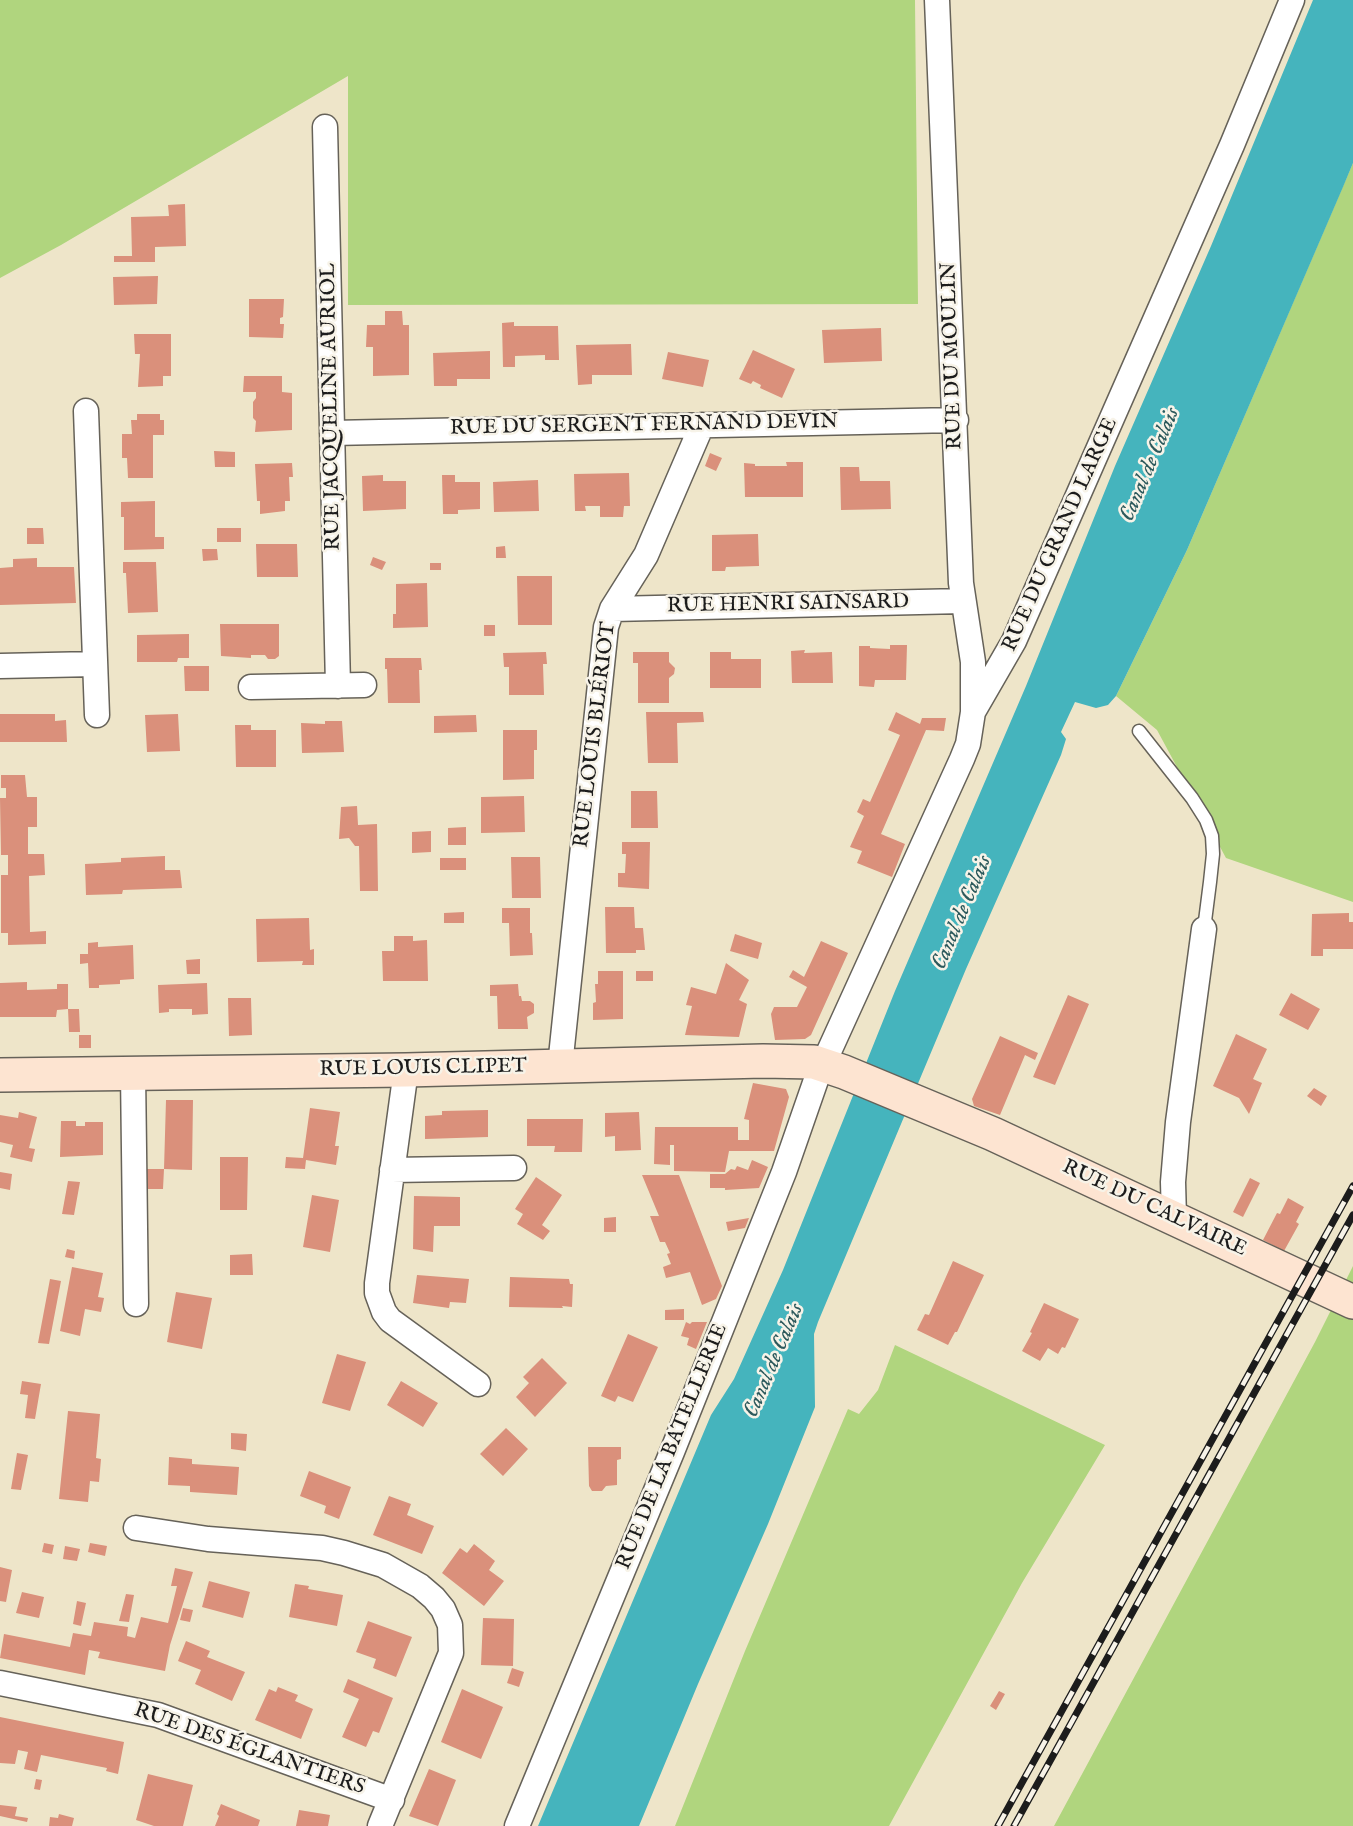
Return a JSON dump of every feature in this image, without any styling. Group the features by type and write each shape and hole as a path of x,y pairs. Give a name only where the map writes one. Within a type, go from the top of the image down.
{"street":[{"name":"RUE DU MOULIN","path":"937,0 963,601 973,662 974,712"},
{"name":"RUE DU GRAND LARGE","path":"833,1068 968,744 974,712 1014,641 1223,166 1292,0"},
{"name":"RUE JACQUELINE AURIOL","path":"325,127 338,686"},
{"path":"86,411 97,715"},
{"name":"RUE DU SERGENT FERNAND DEVIN","path":"332,433 956,420"},
{"name":"RUE LOUIS BLÉRIOT","path":"560,1066 606,627 612,609 646,555 702,425"},
{"name":"RUE HENRI SAINSARD","path":"612,609 963,601"},
{"path":"0,666 95,664"},
{"path":"251,687 364,685"},
{"path":"1174,1218 1174,1172 1178,1122 1204,929"},
{"name":"RUE LOUIS CLIPET","path":"0,1075 406,1070 775,1061 806,1061 833,1068"},
{"name":"RUE DU CALVAIRE","path":"833,1068 955,1117 1353,1302"},
{"name":"RUE DE LA BATELLERIE","path":"517,1826 676,1442 784,1172 833,1068"},
{"path":"406,1070 377,1283 380,1304 390,1320 478,1384"},
{"path":"134,1073 136,1304"},
{"path":"392,1170 514,1168"},
{"path":"136,1528 208,1539 322,1548 345,1553 383,1565 420,1586 434,1598 443,1609 450,1625 451,1653 380,1826"},
{"name":"RUE DES ÉGLANTIERS","path":"0,1683 158,1715 392,1800"}],"lane":[{"path":"1139,731 1192,798 1206,820 1212,836 1213,854 1204,929"}],"green space":[{"path":"0,0 915,0 918,304 348,305 348,76 61,245 0,278"},
{"path":"1353,163 1353,902 1226,858 1157,730 1116,696 1187,550"},
{"path":"1353,1266 1353,1826 1054,1826 1315,1342"},
{"path":"895,1345 1105,1445 1022,1583 889,1826 675,1826 745,1651 848,1409 859,1414 878,1390"}],"water":[{"name":"Canal de Calais","path":"1313,0 1353,0 1353,163 1343,187 1187,550 1116,696 1108,705 1096,708 1075,702 1061,732 1066,739 1061,755 966,969 818,1322 814,1334 815,1407 768,1524 639,1826 538,1826 711,1415 734,1379 783,1270 895,991 1026,686 1115,466 1211,246"}],"building":[{"path":"185,204 186,246 155,247 155,262 114,262 114,256 132,256 131,217 169,216 168,205"},
{"path":"158,276 157,304 114,305 113,277"},
{"path":"249,299 284,299 283,317 280,318 280,324 284,324 283,338 249,337"},
{"path":"385,311 402,311 403,325 409,325 409,375 373,376 373,347 366,347 367,325 385,325"},
{"path":"514,322 514,326 558,326 559,360 545,360 545,355 515,356 515,367 503,367 502,323"},
{"path":"881,328 882,361 824,363 822,330"},
{"path":"134,334 171,334 171,376 163,376 163,386 138,387 140,354 135,354"},
{"path":"631,344 632,375 592,375 592,384 578,385 576,345"},
{"path":"753,350 795,369 782,398 760,388 761,385 753,381 751,384 739,379"},
{"path":"490,351 490,379 457,379 457,386 434,386 433,353"},
{"path":"668,352 709,360 703,387 662,379"},
{"path":"244,376 282,376 282,392 292,393 292,430 255,432 253,402 256,392 243,392"},
{"path":"137,414 160,414 160,420 164,420 164,435 153,435 153,478 128,478 127,458 122,458 122,434 132,434 131,420 137,420"},
{"path":"214,451 235,452 235,467 215,467"},
{"path":"710,453 722,458 716,471 705,466"},
{"path":"786,462 803,462 803,497 745,497 744,463 755,464 755,466 787,466"},
{"path":"292,463 293,477 289,477 290,501 285,501 285,511 260,514 255,464"},
{"path":"840,467 859,467 860,481 890,481 891,509 841,510"},
{"path":"629,473 630,506 624,506 623,517 600,517 600,506 585,506 586,511 575,511 574,474"},
{"path":"383,475 383,481 406,481 406,509 363,511 362,476"},
{"path":"442,475 455,475 455,482 480,482 480,509 458,510 458,514 443,514"},
{"path":"538,480 539,511 494,512 493,482"},
{"path":"155,501 155,537 164,537 164,549 124,550 124,517 121,517 121,502"},
{"path":"27,528 43,528 44,544 27,544"},
{"path":"217,528 241,528 241,542 217,542"},
{"path":"758,534 759,566 726,567 725,571 712,571 712,535"},
{"path":"256,544 297,544 298,577 257,577"},
{"path":"505,546 506,558 496,558 496,547"},
{"path":"202,549 217,549 218,560 203,561"},
{"path":"373,557 386,562 382,570 370,565"},
{"path":"37,558 37,567 74,567 76,603 0,605 0,568 13,567 13,559"},
{"path":"123,562 156,562 158,612 128,613 126,573 123,573"},
{"path":"430,563 441,563 441,570 430,570"},
{"path":"517,576 552,576 552,625 518,625"},
{"path":"427,583 428,627 393,628 393,614 396,614 396,584"},
{"path":"220,624 279,624 279,656 275,659 268,659 265,655 251,655 251,658 221,656"},
{"path":"484,625 495,625 495,636 484,636"},
{"path":"189,634 189,658 178,658 177,662 137,662 137,635"},
{"path":"890,645 907,645 906,680 875,680 874,687 859,686 859,646 890,649"},
{"path":"805,650 804,653 832,652 833,683 792,683 791,651"},
{"path":"546,652 547,664 543,664 544,695 509,695 509,667 504,667 503,653"},
{"path":"633,652 669,652 669,662 675,668 674,674 669,678 669,703 638,703 638,663 633,663"},
{"path":"710,652 731,652 731,659 761,659 761,688 710,688"},
{"path":"385,658 421,658 420,703 388,703"},
{"path":"184,666 209,666 209,691 185,691"},
{"path":"646,712 703,712 704,722 677,723 678,763 648,763"},
{"path":"896,712 920,724 922,718 946,718 944,731 926,730 881,834 905,844 892,877 857,863 862,851 850,847 864,816 857,812 863,799 870,802 900,735 888,730"},
{"path":"0,714 55,714 55,721 66,720 67,742 0,742"},
{"path":"178,714 180,751 147,752 145,715"},
{"path":"476,715 477,732 434,733 434,716"},
{"path":"325,721 342,721 344,752 302,753 301,723 325,724"},
{"path":"235,725 251,725 251,730 276,730 276,767 236,767"},
{"path":"503,730 537,730 534,779 503,780"},
{"path":"1,775 25,775 27,797 37,797 37,827 28,827 28,854 44,854 45,875 29,876 30,932 46,931 46,944 8,945 8,933 1,933 1,875 8,875 8,855 1,855 0,798 6,798 6,788 1,788"},
{"path":"631,791 657,791 658,828 631,828"},
{"path":"524,796 525,832 481,833 481,797"},
{"path":"357,806 358,825 377,824 378,891 360,891 359,846 355,846 349,838 339,839 341,807"},
{"path":"466,827 466,845 448,845 448,828"},
{"path":"431,831 431,852 412,853 412,832"},
{"path":"622,842 650,842 649,889 618,887 618,873 625,873 626,854 622,854"},
{"path":"165,856 165,870 180,870 182,888 123,890 122,894 86,895 85,864 121,862 121,858"},
{"path":"511,857 540,857 541,898 512,898"},
{"path":"440,858 466,858 466,870 440,870"},
{"path":"605,907 634,907 635,928 643,928 645,950 636,950 636,953 606,953"},
{"path":"502,908 530,908 533,955 510,956 509,923 502,923"},
{"path":"464,912 464,923 444,923 444,913"},
{"path":"1349,913 1349,922 1353,922 1353,949 1323,949 1323,956 1311,956 1312,914"},
{"path":"309,918 310,950 314,949 314,965 302,965 303,961 257,962 256,919"},
{"path":"735,934 762,943 758,959 730,951"},
{"path":"394,936 413,936 413,941 427,940 428,981 383,981 382,951 394,951"},
{"path":"821,941 848,953 811,1035 805,1039 775,1040 771,1014 774,1007 797,1007 807,987 789,977 793,970 804,977"},
{"path":"98,942 98,947 133,945 134,979 120,980 120,984 89,988 88,963 80,964 80,954 88,954 88,943"},
{"path":"200,959 200,974 187,974 186,960"},
{"path":"726,963 749,980 739,1000 747,1004 739,1037 685,1035 692,1006 686,1005 691,987 716,994"},
{"path":"598,971 623,971 623,1019 593,1020"},
{"path":"636,971 653,971 653,981 636,981"},
{"path":"27,982 27,990 57,989 57,984 68,984 68,1009 57,1010 56,1017 0,1017 0,983"},
{"path":"207,983 208,1014 192,1015 192,1009 169,1009 169,1012 159,1013 158,985"},
{"path":"518,984 522,1001 530,1001 534,1004 534,1013 527,1017 528,1029 498,1029 497,996 490,996 490,985"},
{"path":"1291,993 1320,1009 1308,1030 1279,1015"},
{"path":"1068,995 1089,1004 1055,1085 1033,1077"},
{"path":"228,998 251,998 252,1035 229,1036"},
{"path":"68,1009 79,1009 80,1032 69,1032"},
{"path":"1236,1034 1267,1049 1253,1079 1262,1083 1249,1114 1239,1098 1213,1086"},
{"path":"79,1035 91,1035 91,1048 79,1048"},
{"path":"1000,1036 1038,1053 1035,1060 1025,1055 1000,1115 974,1106 972,1099"},
{"path":"753,1083 786,1089 789,1097 774,1151 729,1151 725,1172 674,1171 674,1145 670,1145 670,1165 654,1164 655,1127 738,1127 738,1140 749,1140 749,1120 744,1119"},
{"path":"1314,1088 1327,1096 1321,1106 1307,1096"},
{"path":"166,1100 193,1100 192,1170 164,1169"},
{"path":"310,1108 340,1112 335,1146 339,1146 336,1165 306,1160 305,1169 285,1168 286,1157 303,1158"},
{"path":"488,1110 488,1137 425,1139 425,1116 442,1115 442,1111"},
{"path":"19,1112 37,1117 29,1148 35,1149 32,1162 10,1157 13,1145 0,1142 0,1115 18,1118"},
{"path":"639,1112 641,1150 615,1151 615,1136 605,1137 605,1113"},
{"path":"527,1119 583,1119 582,1152 554,1152 555,1146 527,1146"},
{"path":"61,1121 76,1121 76,1126 85,1126 85,1122 103,1122 103,1155 60,1157"},
{"path":"220,1157 248,1157 247,1210 220,1210"},
{"path":"752,1160 768,1167 759,1188 725,1190 725,1188 710,1188 710,1174 725,1174 731,1169 735,1170 737,1166 748,1170"},
{"path":"144,1169 164,1169 163,1189 143,1189"},
{"path":"0,1172 12,1174 10,1190 0,1188"},
{"path":"642,1175 679,1175 722,1286 716,1299 702,1305 690,1272 666,1278 663,1267 671,1264 667,1254 670,1253 665,1242 660,1242 650,1216 659,1216"},
{"path":"536,1177 562,1195 542,1225 550,1231 543,1240 517,1224 523,1214 515,1209"},
{"path":"1250,1178 1260,1183 1243,1217 1233,1212"},
{"path":"68,1181 80,1182 74,1215 62,1214"},
{"path":"312,1195 339,1200 330,1252 303,1247"},
{"path":"414,1196 460,1197 460,1226 434,1226 433,1252 413,1249"},
{"path":"1288,1198 1304,1207 1296,1222 1299,1224 1284,1251 1263,1240"},
{"path":"616,1217 616,1232 604,1232 604,1218"},
{"path":"749,1218 745,1228 728,1231 726,1222"},
{"path":"67,1249 75,1251 74,1259 65,1257"},
{"path":"252,1254 253,1275 230,1275 230,1255"},
{"path":"953,1261 984,1275 957,1332 948,1345 917,1330 925,1314 929,1315"},
{"path":"72,1267 103,1273 98,1297 104,1298 101,1312 85,1309 80,1336 60,1331"},
{"path":"417,1275 469,1279 466,1303 450,1302 449,1308 413,1303"},
{"path":"510,1277 569,1279 570,1284 573,1284 572,1307 509,1307"},
{"path":"50,1279 61,1281 49,1344 38,1343"},
{"path":"176,1292 212,1298 202,1349 167,1342"},
{"path":"1044,1303 1079,1319 1065,1348 1062,1347 1058,1354 1048,1348 1040,1361 1022,1351"},
{"path":"684,1309 684,1320 665,1320 665,1310"},
{"path":"686,1322 690,1324 707,1322 696,1349 687,1345 689,1338 681,1336"},
{"path":"628,1334 658,1347 633,1402 618,1396 615,1402 601,1396"},
{"path":"337,1354 366,1362 350,1411 322,1403"},
{"path":"542,1358 567,1383 535,1417 516,1397 529,1383 523,1377"},
{"path":"22,1381 41,1384 35,1419 25,1418 28,1395 20,1394"},
{"path":"401,1381 438,1403 423,1427 387,1405"},
{"path":"68,1411 100,1414 96,1458 101,1459 99,1482 90,1481 88,1502 59,1499"},
{"path":"506,1428 528,1449 503,1476 480,1454"},
{"path":"231,1433 247,1434 246,1451 231,1449"},
{"path":"588,1447 621,1447 621,1459 617,1460 617,1485 606,1486 602,1491 592,1491 589,1486"},
{"path":"17,1453 28,1455 21,1490 11,1489"},
{"path":"169,1457 192,1459 192,1464 239,1467 237,1495 190,1492 190,1486 168,1485"},
{"path":"309,1471 351,1487 339,1519 324,1513 326,1506 300,1496"},
{"path":"389,1496 411,1504 407,1515 434,1526 422,1554 373,1535"},
{"path":"44,1543 54,1545 52,1554 42,1552"},
{"path":"90,1543 107,1546 105,1556 88,1552"},
{"path":"474,1544 495,1561 489,1570 504,1581 484,1606 442,1573 460,1548 467,1553"},
{"path":"65,1546 80,1549 77,1561 63,1559"},
{"path":"0,1567 12,1570 6,1602 0,1601"},
{"path":"175,1568 193,1572 170,1645 165,1671 98,1658 100,1652 89,1650 85,1675 0,1658 4,1634 70,1647 73,1633 91,1636 94,1622 128,1627 127,1636 135,1638 141,1617 168,1623 177,1586 171,1586"},
{"path":"209,1581 250,1592 243,1618 202,1607"},
{"path":"295,1584 309,1586 308,1589 343,1595 337,1626 289,1617"},
{"path":"22,1592 44,1597 39,1618 16,1613"},
{"path":"126,1594 134,1595 129,1622 119,1621"},
{"path":"77,1601 86,1603 81,1626 73,1624"},
{"path":"183,1608 193,1610 190,1622 180,1620"},
{"path":"483,1618 514,1619 513,1666 481,1665"},
{"path":"368,1621 412,1637 396,1677 373,1668 376,1659 356,1652"},
{"path":"186,1641 210,1651 207,1657 245,1672 232,1701 195,1684 201,1670 178,1661"},
{"path":"512,1668 524,1672 519,1687 507,1683"},
{"path":"348,1679 393,1698 379,1733 373,1731 366,1747 342,1737 359,1699 343,1692"},
{"path":"278,1687 298,1695 295,1701 313,1709 301,1739 255,1720 269,1689 276,1692"},
{"path":"462,1689 503,1707 481,1759 441,1742"},
{"path":"999,1691 1005,1694 996,1710 990,1706"},
{"path":"0,1717 124,1742 118,1774 106,1771 107,1768 41,1755 37,1772 24,1769 28,1752 18,1750 15,1764 0,1763"},
{"path":"429,1769 456,1780 438,1826 409,1816"},
{"path":"148,1774 193,1785 183,1826 154,1826 136,1820"},
{"path":"36,1779 42,1780 40,1790 34,1789"},
{"path":"221,1804 260,1820 258,1826 215,1826"},
{"path":"0,1805 17,1807 15,1816 28,1818 27,1822 0,1816"},
{"path":"299,1810 330,1815 328,1826 296,1826"},
{"path":"59,1814 74,1818 72,1826 49,1826 50,1817 58,1818"}],"railway":[{"path":"998,1826 1353,1186"},
{"path":"1014,1826 1353,1215"}]}
